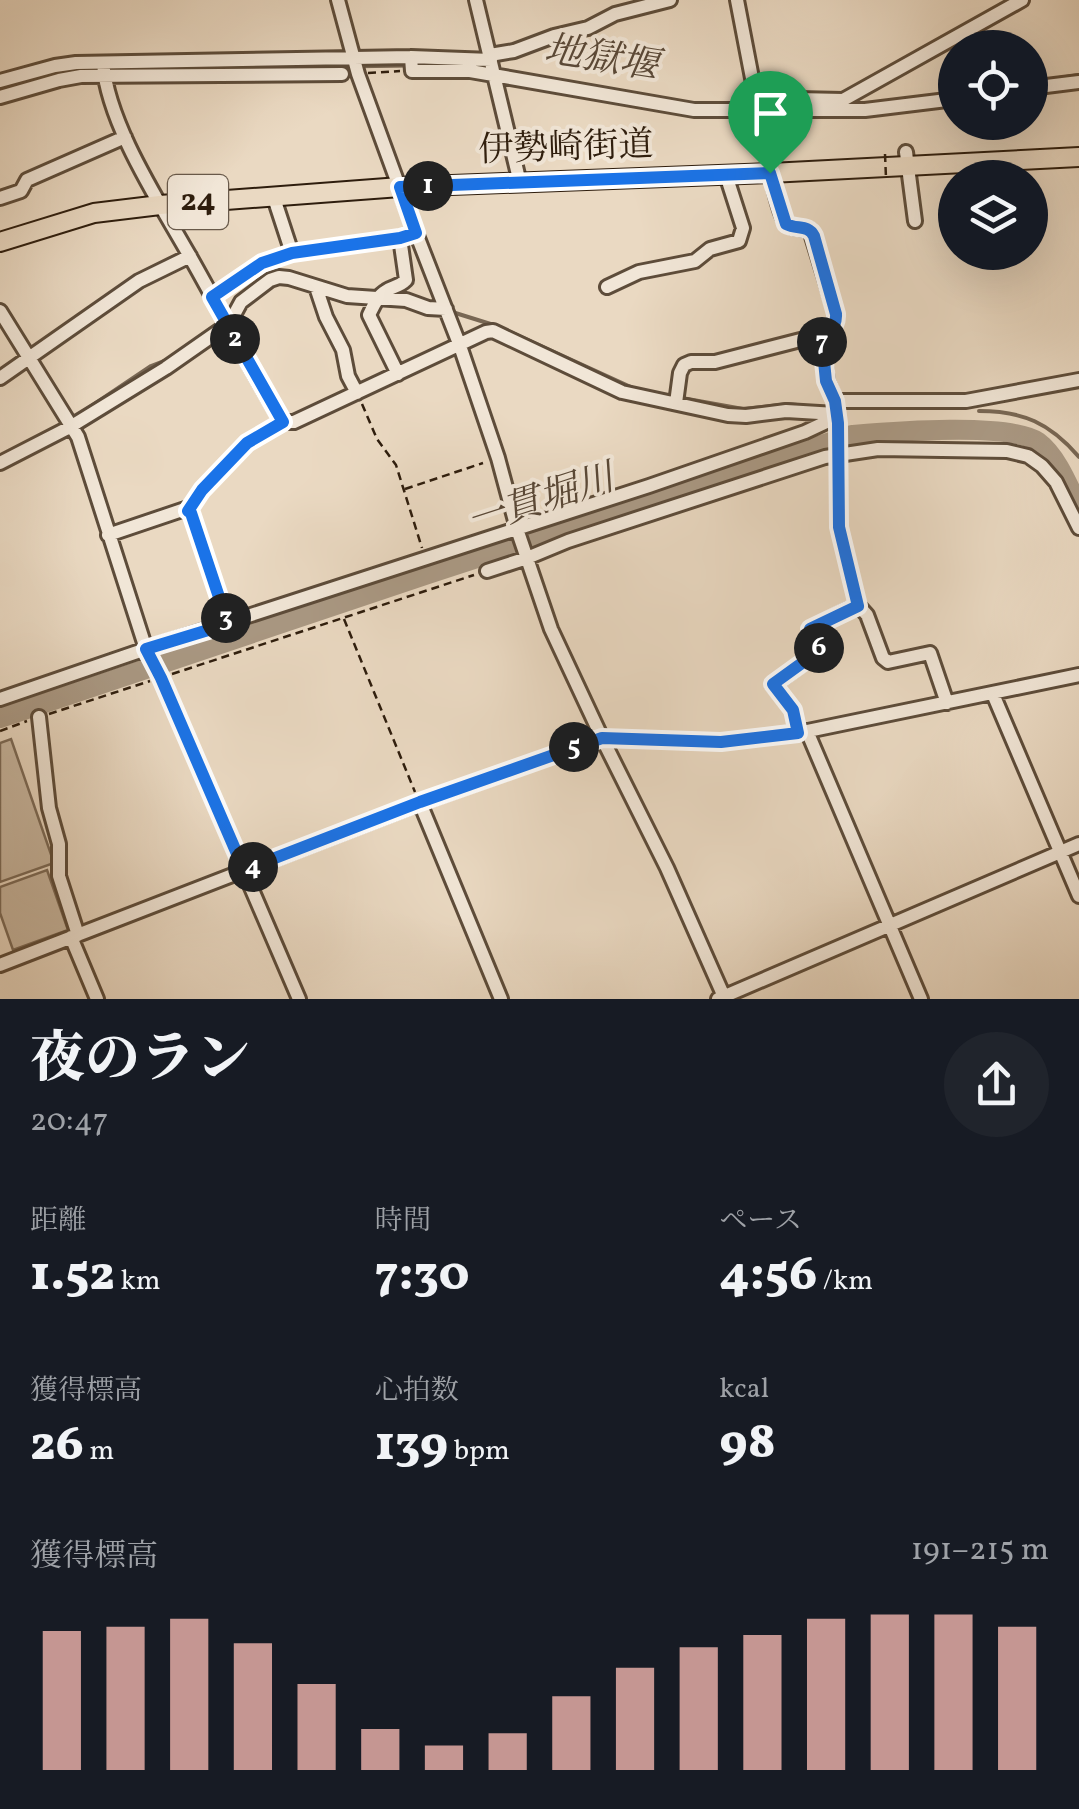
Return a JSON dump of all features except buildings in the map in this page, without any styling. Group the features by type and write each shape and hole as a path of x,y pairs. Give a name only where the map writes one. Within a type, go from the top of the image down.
{"main road":[{"name":"伊勢崎街道","path":"0,242 94,214 160,205 400,187 770,173 906,159 1079,156"}],"street":[{"path":"338,0 358,74 460,346 552,629 668,868 722,998 1079,844"},
{"path":"476,0 520,183"},
{"path":"412,64 491,58 588,28 615,14 670,0"},
{"path":"737,0 770,173 786,224 810,230 836,314 834,327 822,342 826,381 837,414 839,527 858,606 867,615 888,662 930,654 948,703"},
{"path":"0,97 103,70 354,58 470,72 694,110 843,100 1022,0"},
{"path":"0,81 66,64 103,70 342,74"},
{"path":"103,70 125,137 283,422"},
{"path":"1048,86 1079,82"},
{"path":"759,107 865,110 938,100"},
{"path":"0,198 21,191 28,180 125,137"},
{"path":"906,159 915,221"},
{"path":"607,287 640,272 695,261 710,249 740,241 743,228 726,175"},
{"path":"274,198 292,253"},
{"path":"212,297 262,263 292,253 416,233"},
{"path":"398,374 368,315 386,290 406,280 400,238"},
{"path":"0,378 138,281 190,256"},
{"path":"0,463 166,368 227,325 241,302 270,280 289,278 347,296 406,300 446,310"},
{"path":"316,287 357,394"},
{"path":"0,311 78,437 148,651 299,999"},
{"path":"188,511 202,490 247,443 283,422 294,422 486,332 494,331 622,392 728,415 786,411 837,414 966,401 1079,380"},
{"path":"676,403 684,365 715,362 824,337"},
{"path":"0,700 648,486 804,432 837,414"},
{"path":"487,571 838,452 878,449 1007,451 1028,456 1056,482 1079,528"},
{"path":"482,463 498,458"},
{"path":"108,535 185,510 191,513 228,624"},
{"path":"858,606 810,629 820,650 773,684 793,710 920,999"},
{"path":"0,965 420,802 602,738 721,742 802,732 1079,675"},
{"path":"993,694 1079,896"},
{"path":"39,717 50,808 59,844 60,876 74,936 97,999"},
{"path":"420,802 501,999"}],"path":[{"path":"358,74 412,64"},
{"path":"885,154 886,178"},
{"path":"357,394 377,439 396,465 425,558"},
{"path":"403,490 482,463"},
{"path":"0,731 487,571"},
{"path":"344,618 420,802"}],"shaded area":[{"path":"11,739 54,863 0,882 0,743"},
{"path":"47,870 68,930 13,950 0,913 0,887"}],"waterway":[{"name":"地獄堰","path":"159,69 444,65"},
{"name":"地獄堰","path":"1048,80 1079,75"},
{"name":"地獄堰","path":"0,90 36,80"},
{"path":"449,311 497,326 633,388"},
{"path":"84,411 151,366 169,359"},
{"path":"682,398 743,409 788,404 816,407"},
{"path":"979,411 1009,413 1035,421 1057,435 1079,457"},
{"name":"一貫堀川","path":"0,718 852,435 977,430 1023,436 1038,442 1051,455 1079,508"}],"route":[{"path":"770,173 786,224 806,228 814,236 836,314 834,327 822,342 826,381 835,401 838,423 839,527 858,606 810,629 820,650 773,684 793,710 798,733 721,742 602,738 244,870 146,649 228,624 188,511 202,490 247,443 283,422 212,297 262,263 292,253 416,233 400,187 770,173"}]}
